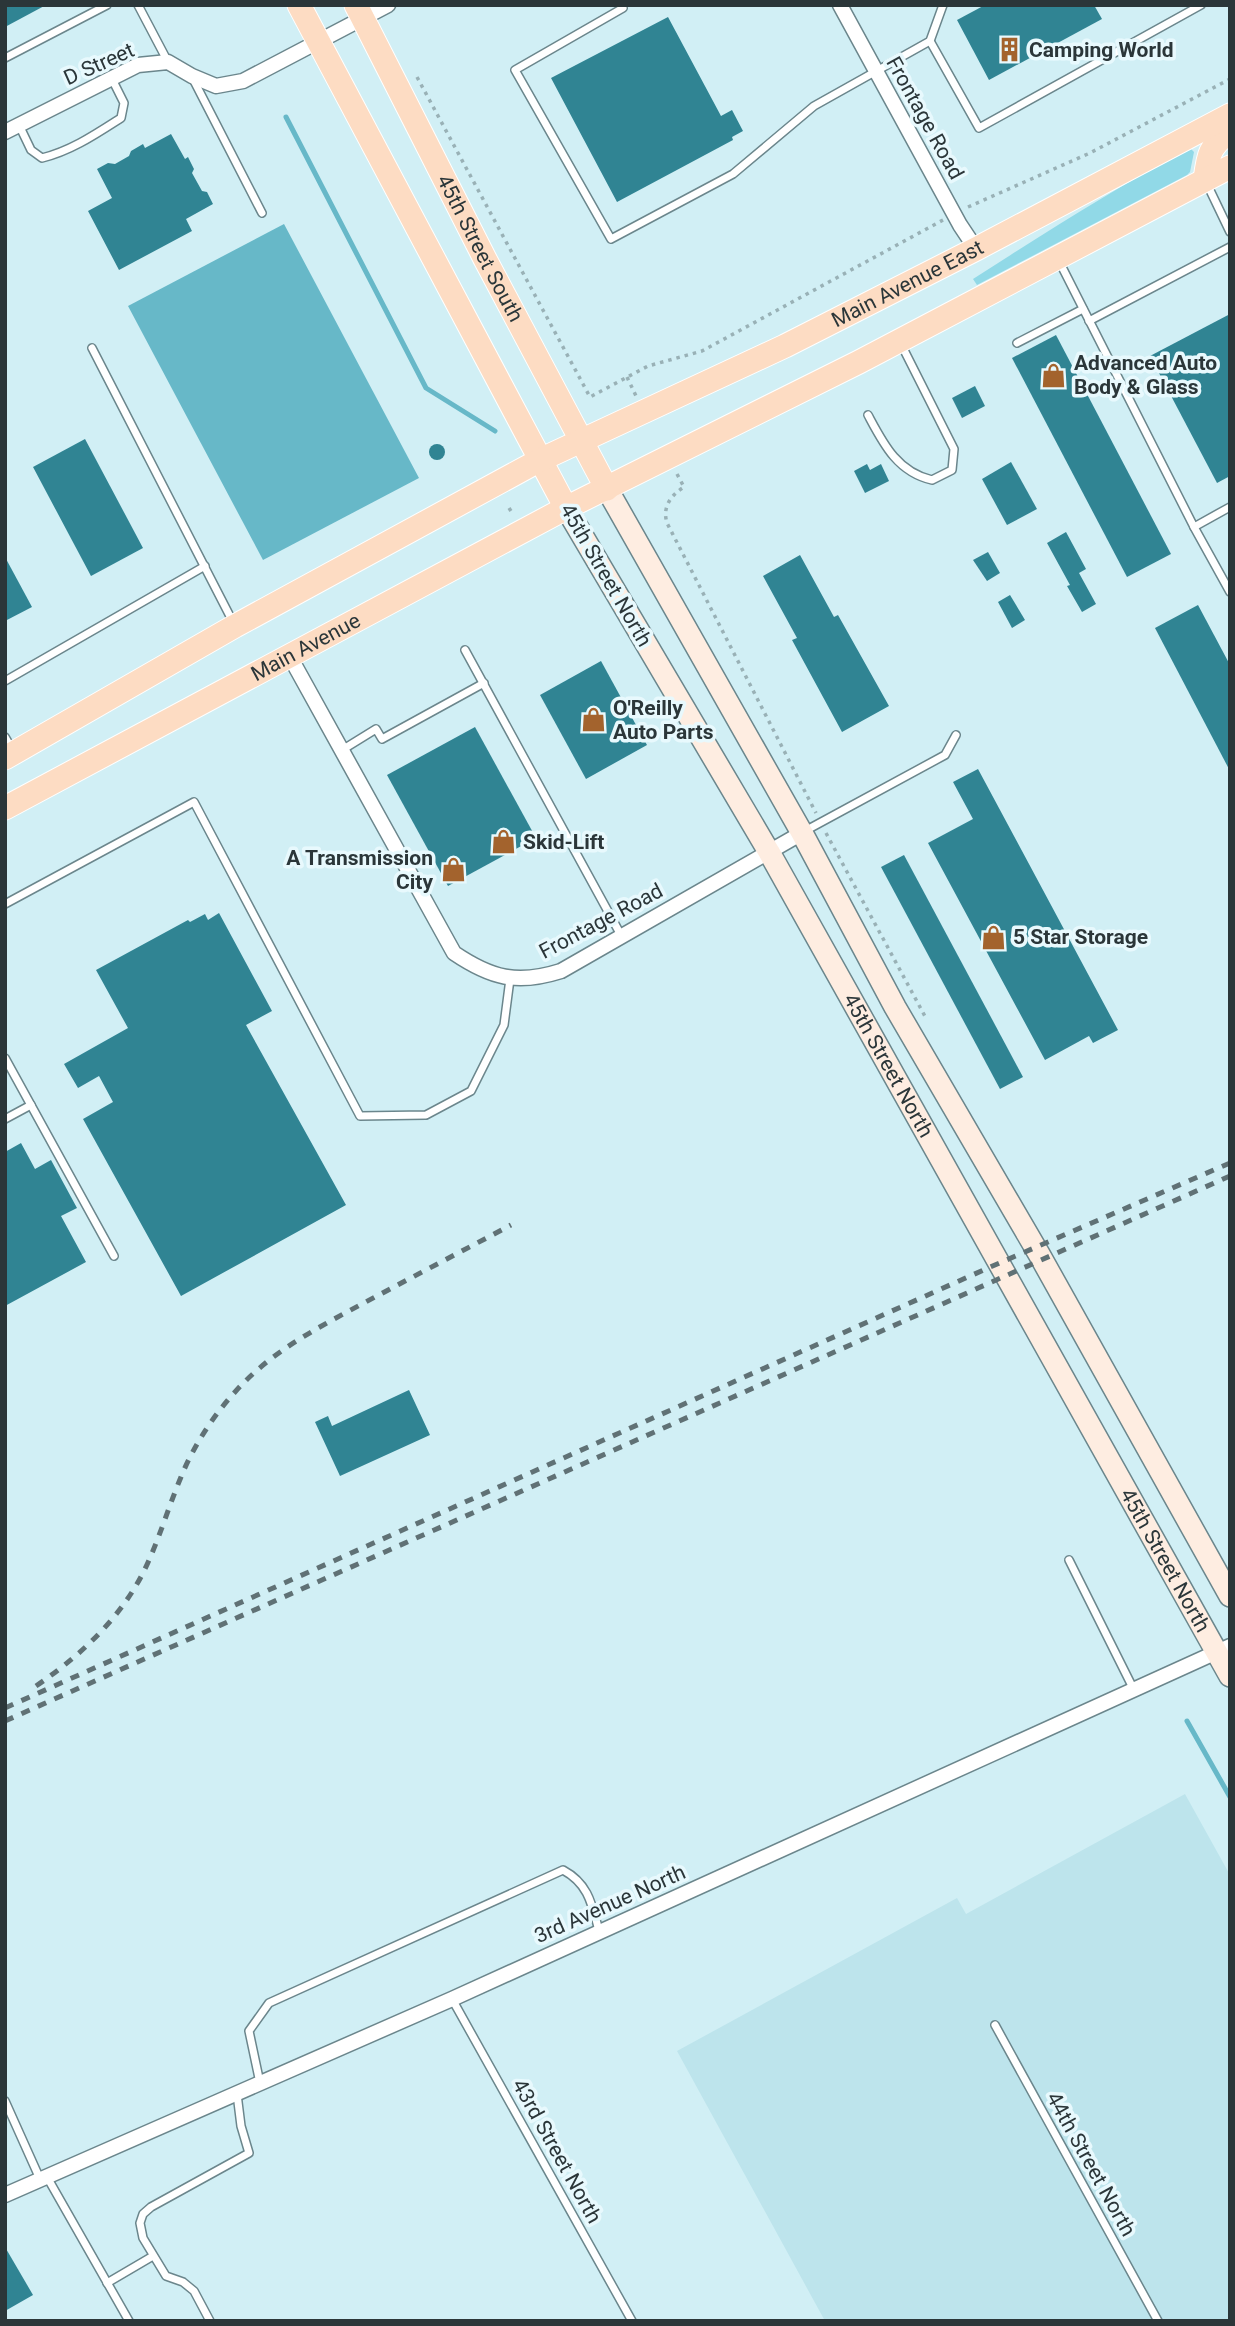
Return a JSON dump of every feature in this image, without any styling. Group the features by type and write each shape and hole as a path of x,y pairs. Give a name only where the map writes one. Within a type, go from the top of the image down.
{"main road":[{"path":"299,5 540,460"},
{"name":"45th Street South","path":"360,12 580,442 607,489"},
{"name":"Main Avenue East","path":"580,442 786,345 976,249 1230,115"},
{"path":"1205,180 1208,157 1215,142 1230,131"},
{"path":"607,489 899,341 1230,167"},
{"path":"8,749 540,460 580,442"},
{"name":"45th Street North","path":"540,460 769,852 1223,1649 1230,1676"},
{"name":"45th Street North","path":"607,489 802,833 895,1007 1039,1254 1230,1596"},
{"name":"Main Avenue","path":"5,808 566,508 607,489"}],"street":[{"path":"360,12 388,5"},
{"name":"Frontage Road","path":"840,5 960,225 976,249"},
{"name":"D Street","path":"12,128 138,65 168,62 216,86 243,81 318,42 360,12"},
{"name":"Frontage Road","path":"289,655 454,953 477,968 510,979 539,978 561,971 802,833"},
{"name":"3rd Avenue North","path":"5,2195 452,1999 1223,1649"}],"lane":[{"path":"5,58 107,5"},
{"path":"138,5 168,62"},
{"path":"624,6 515,70 611,239 733,174 814,106 930,41 943,5"},
{"path":"930,41 979,128 1201,5"},
{"path":"192,76 262,213"},
{"path":"12,128 42,158 58,154 96,135 121,118 124,103 112,78"},
{"path":"1205,180 1230,232"},
{"path":"1089,321 1230,247"},
{"path":"1057,258 1230,592"},
{"path":"1017,343 1083,309"},
{"path":"868,415 889,453 920,477 932,480 952,470 954,449 899,341"},
{"path":"92,348 235,626"},
{"path":"1194,527 1230,508"},
{"path":"5,681 205,566"},
{"path":"465,650 622,937"},
{"path":"341,750 376,729 382,739 484,683"},
{"path":"802,833 945,755 956,736"},
{"path":"5,904 194,802 360,1116 426,1115 471,1091 504,1025 510,979"},
{"path":"5,1058 114,1256"},
{"path":"5,1119 31,1105"},
{"path":"1069,1560 1134,1690"},
{"path":"260,2083 249,2031 269,2003 563,1870 577,1878 590,1899 599,1932"},
{"name":"43rd Street North","path":"452,1999 632,2321"},
{"name":"44th Street North","path":"995,2025 1157,2321"},
{"path":"210,2321 194,2291 183,2282 166,2276 143,2238 140,2223 143,2214 151,2207 249,2153 237,2093"},
{"path":"5,2101 43,2178 129,2321"},
{"path":"107,2283 153,2256"}],"path":[{"path":"414,71 590,397 648,366 702,351 937,223"},
{"path":"967,207 1090,153 1230,79"},
{"path":"627,377 635,392"},
{"path":"679,479 684,487 669,500 665,517 667,523 811,805"}],"shaded area":[{"path":"1190,148 1194,152 1187,175 977,285 973,279 1107,195"},
{"path":"284,224 419,478 263,560 128,306"},
{"path":"1185,1794 1230,1875 1230,2321 825,2321 677,2051 957,1898 966,1914"}],"building":[{"path":"5,5 46,5 5,27"},
{"name":"Camping World","path":"985,5 1094,5 1102,19 989,80 957,20"},
{"path":"668,17 721,116 732,110 743,131 732,137 733,140 617,202 551,78"},
{"path":"171,134 185,159 188,157 194,169 192,173 202,191 207,192 213,204 186,219 192,231 119,270 88,211 112,198 97,169 108,163 115,164 143,144 145,148"},
{"path":"1230,314 1230,476 1217,483 1150,356"},
{"path":"1056,335 1171,554 1127,577 1012,358"},
{"path":"975,386 985,406 962,418 952,398"},
{"path":"85,439 143,548 91,576 33,467"},
{"path":"437,444 443,446 443,458 437,460 431,458 429,452 431,446"},
{"path":"1011,462 1037,509 1007,525 982,479"},
{"path":"867,464 870,470 881,464 889,481 865,493 854,471"},
{"path":"1066,532 1086,569 1079,573 1096,604 1082,612 1047,543"},
{"path":"988,552 1000,573 987,581 973,560"},
{"path":"800,555 834,617 838,615 889,706 842,732 792,640 797,638 763,576"},
{"path":"5,557 32,607 5,621"},
{"path":"1010,595 1025,620 1012,628 998,602"},
{"path":"1198,605 1230,665 1230,771 1155,628"},
{"name":"O'Reilly Auto Parts","path":"601,661 647,745 586,779 540,695"},
{"path":"475,727 536,838 448,886 387,775"},
{"path":"978,769 1118,1030 1093,1043 1089,1036 1045,1060 928,843 973,819 953,782"},
{"path":"904,855 1023,1077 1000,1089 881,867"},
{"path":"219,913 272,1011 246,1025 346,1205 181,1296 83,1119 113,1102 99,1076 78,1088 64,1064 128,1028 96,970 188,920 190,922 205,914 208,920"},
{"path":"21,1143 35,1169 51,1160 77,1208 61,1216 86,1262 5,1306 5,1152"},
{"path":"409,1390 430,1435 340,1476 315,1422 328,1416 332,1426"},
{"path":"5,2247 33,2295 5,2311"}],"waterway":[{"path":"286,117 426,388 495,431"},
{"path":"1187,1721 1230,1797"}],"railway":[{"path":"5,1708 988,1268 1230,1163"},
{"path":"5,1721 1230,1176"},
{"path":"36,1686 83,1649 123,1605 144,1571 181,1477 204,1432 250,1377 283,1350 319,1328 511,1225"}],"place":[{"name":"Camping World","path":"1009,50"},
{"name":"Advanced Auto Body & Glass","path":"1054,375"},
{"name":"O'Reilly Auto Parts","path":"593,720"},
{"name":"Skid-Lift","path":"503,842"},
{"name":"A Transmission City","path":"453,870"},
{"name":"5 Star Storage","path":"993,937"}]}
